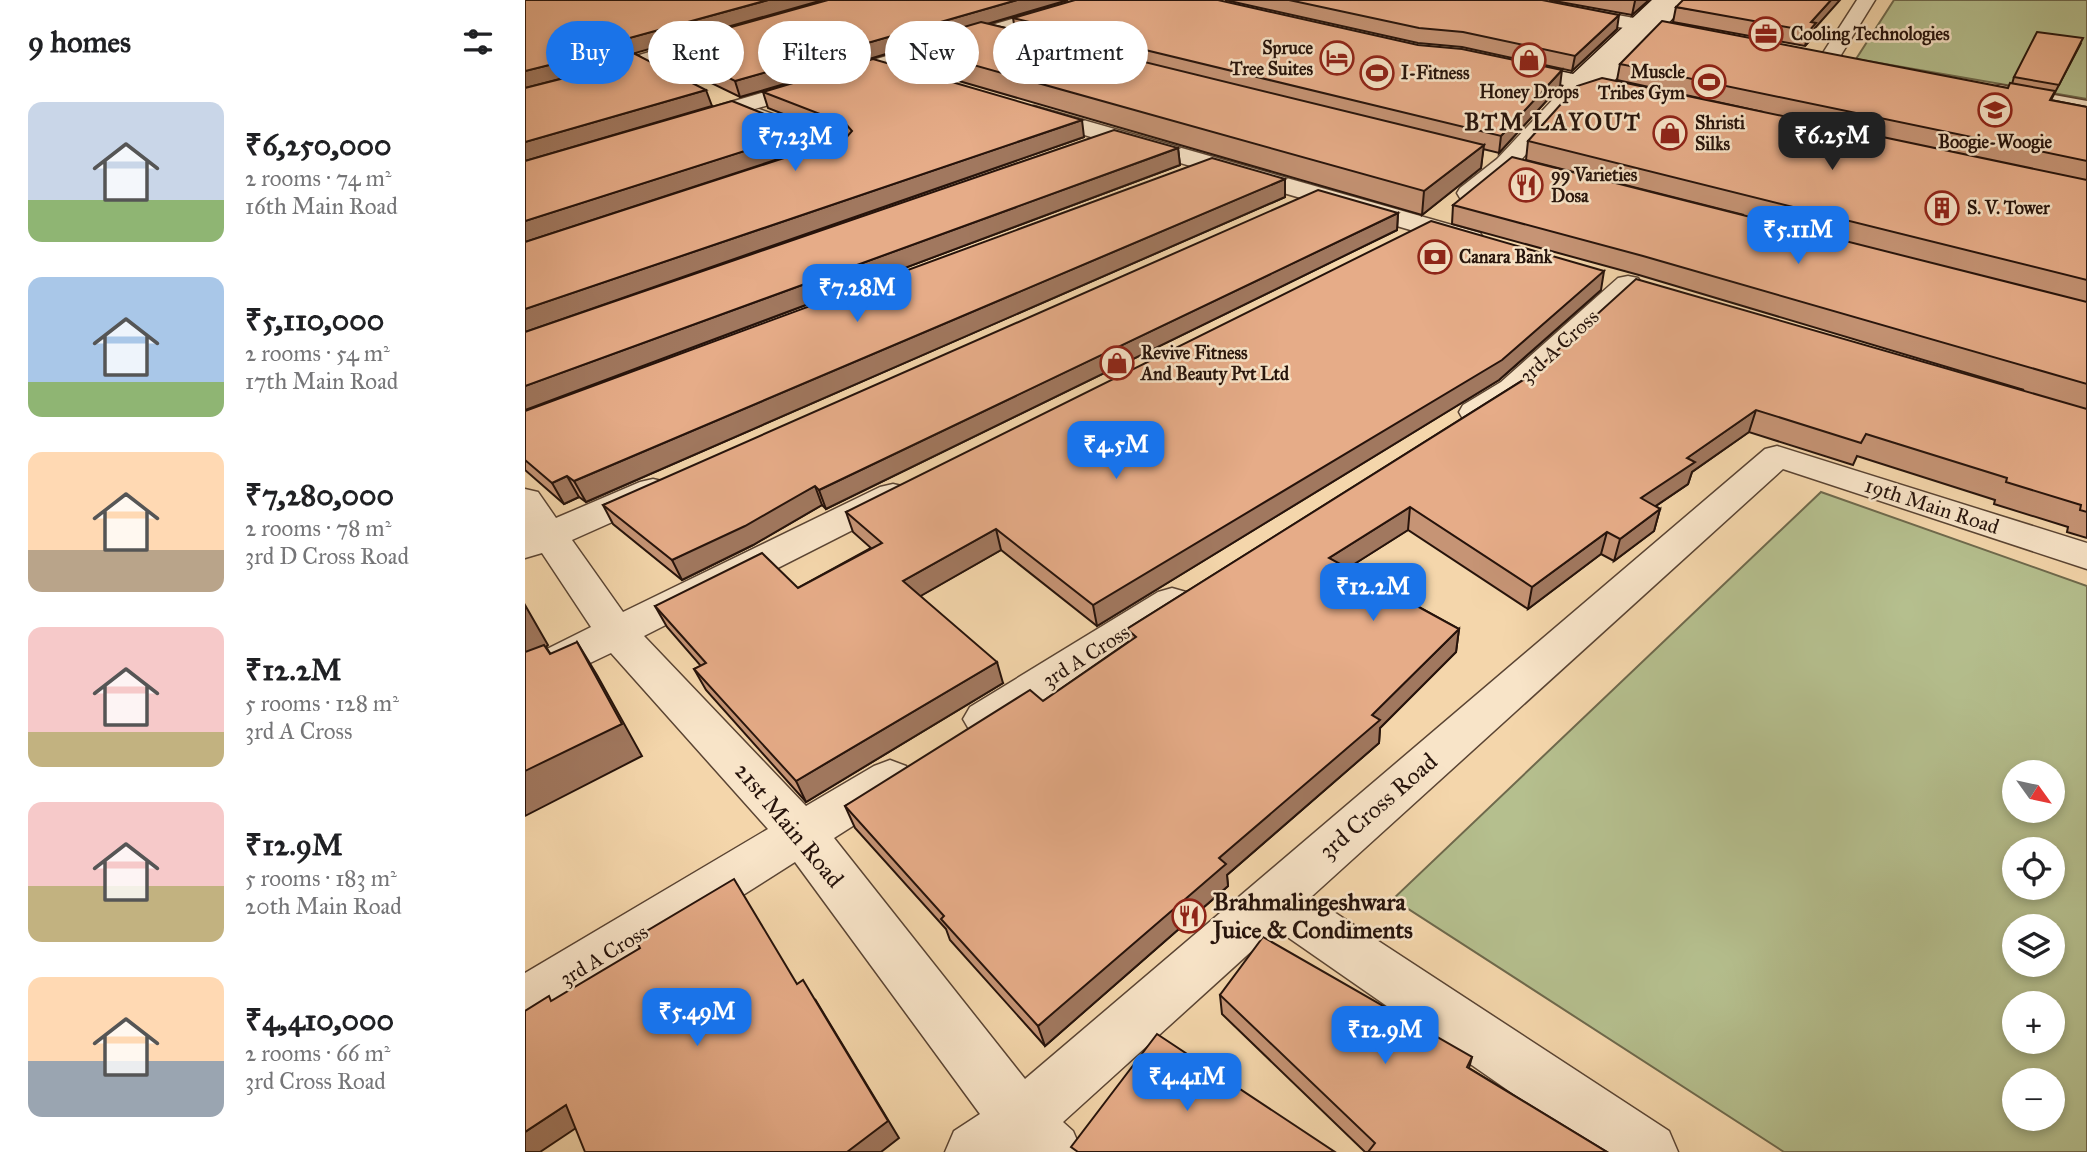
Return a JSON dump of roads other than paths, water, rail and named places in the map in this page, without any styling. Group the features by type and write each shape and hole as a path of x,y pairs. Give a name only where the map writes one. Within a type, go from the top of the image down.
{"street":[{"path":"670,127 1096,0"},
{"path":"1505,0 1681,32"},
{"path":"1644,26 1663,0"},
{"path":"1391,246 1428,227 1505,164 1644,26 1681,0"},
{"path":"1856,64 1822,58 1865,0"},
{"path":"982,33 993,36"},
{"path":"873,65 885,69"},
{"path":"1485,67 1577,90 1657,104"},
{"path":"690,84 737,107 842,148 803,161"},
{"path":"1978,87 2087,107"},
{"path":"1007,105 1314,196 1495,246"},
{"path":"1078,150 1115,137"},
{"path":"1478,157 1532,171"},
{"path":"1172,180 1210,165"},
{"path":"1276,213 1314,196"},
{"name":"3rd A Cross","path":"1441,433 1512,389 1628,284"},
{"name":"19th Main Road","path":"1777,456 2087,556"},
{"name":"3rd Cross Road","path":"975,1152 1036,1137 1273,898 1777,456"},
{"path":"533,527 676,480"},
{"path":"525,677 917,484"},
{"name":"21st Main Road","path":"533,527 617,634 802,834 1036,1137"},
{"name":"3rd A Cross","path":"956,737 1204,582"},
{"name":"3rd A Cross","path":"525,1003 920,760"},
{"path":"1273,898 1648,1152"}],"place":[{"name":"Cooling Technologies","path":"1766,34"},
{"name":"Spruce Tree Suites","path":"1337,58"},
{"name":"Honey Drops","path":"1529,60"},
{"name":"I-Fitness","path":"1377,73"},
{"name":"Muscle Tribes Gym","path":"1709,82"},
{"name":"Boogie-Woogie","path":"1995,110"},
{"name":"Shristi Silks","path":"1670,133"},
{"name":"99 Varieties Dosa","path":"1526,185"},
{"name":"S. V. Tower","path":"1942,208"},
{"name":"Canara Bank","path":"1435,257"},
{"name":"Revive Fitness And Beauty Pvt Ltd","path":"1117,363"},
{"name":"Brahmalingeshwara Juice & Condiments","path":"1189,916"}],"district":[{"name":"BTM LAYOUT","path":"1553,122"}]}
